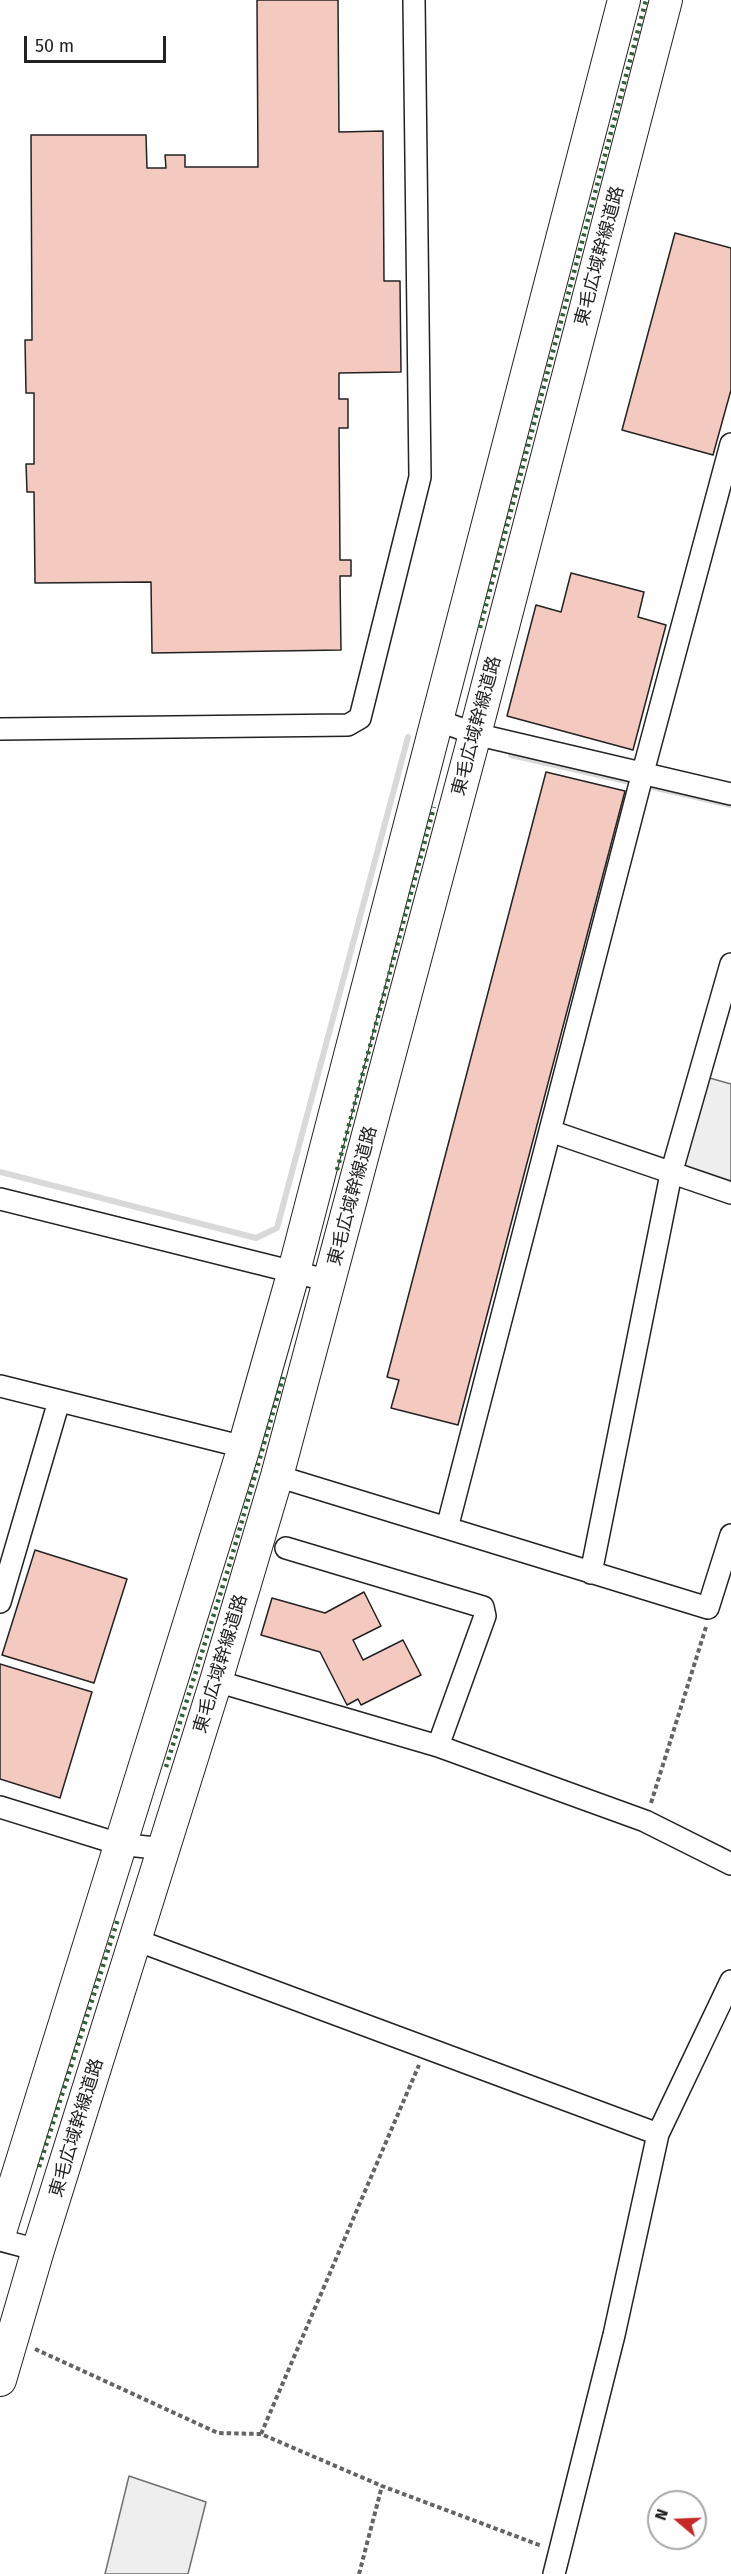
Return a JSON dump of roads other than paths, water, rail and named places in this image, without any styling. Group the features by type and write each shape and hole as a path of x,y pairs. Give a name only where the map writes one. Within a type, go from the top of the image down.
{"highway":[{"name":"東毛広域幹線道路","path":"0,2232 244,1447 294,1271 624,0"},
{"name":"東毛広域幹線道路","path":"0,2380 277,1476 475,734 666,0"}],"street":[{"path":"0,729 348,725 360,718 420,477 414,0"},
{"path":"447,1528 643,772 731,444"},
{"path":"437,720 475,734 731,794"},
{"path":"591,1573 671,1174 731,964"},
{"path":"550,1131 731,1193"},
{"path":"0,1199 330,1281"},
{"path":"0,1386 244,1447"},
{"path":"0,1602 59,1401"},
{"path":"277,1476 708,1608 731,1535"},
{"path":"286,1548 483,1607 484,1616 438,1746"},
{"path":"216,1681 438,1746 645,1821 731,1864"},
{"path":"0,1807 119,1844 164,1849"},
{"path":"136,1940 658,2134"},
{"path":"554,2574 615,2335 658,2134 731,1981"},
{"path":"0,2240 38,2250"}],"waterway":[{"path":"0,1172 256,1238 277,1228 408,737"},
{"path":"511,755 731,805"}]}
